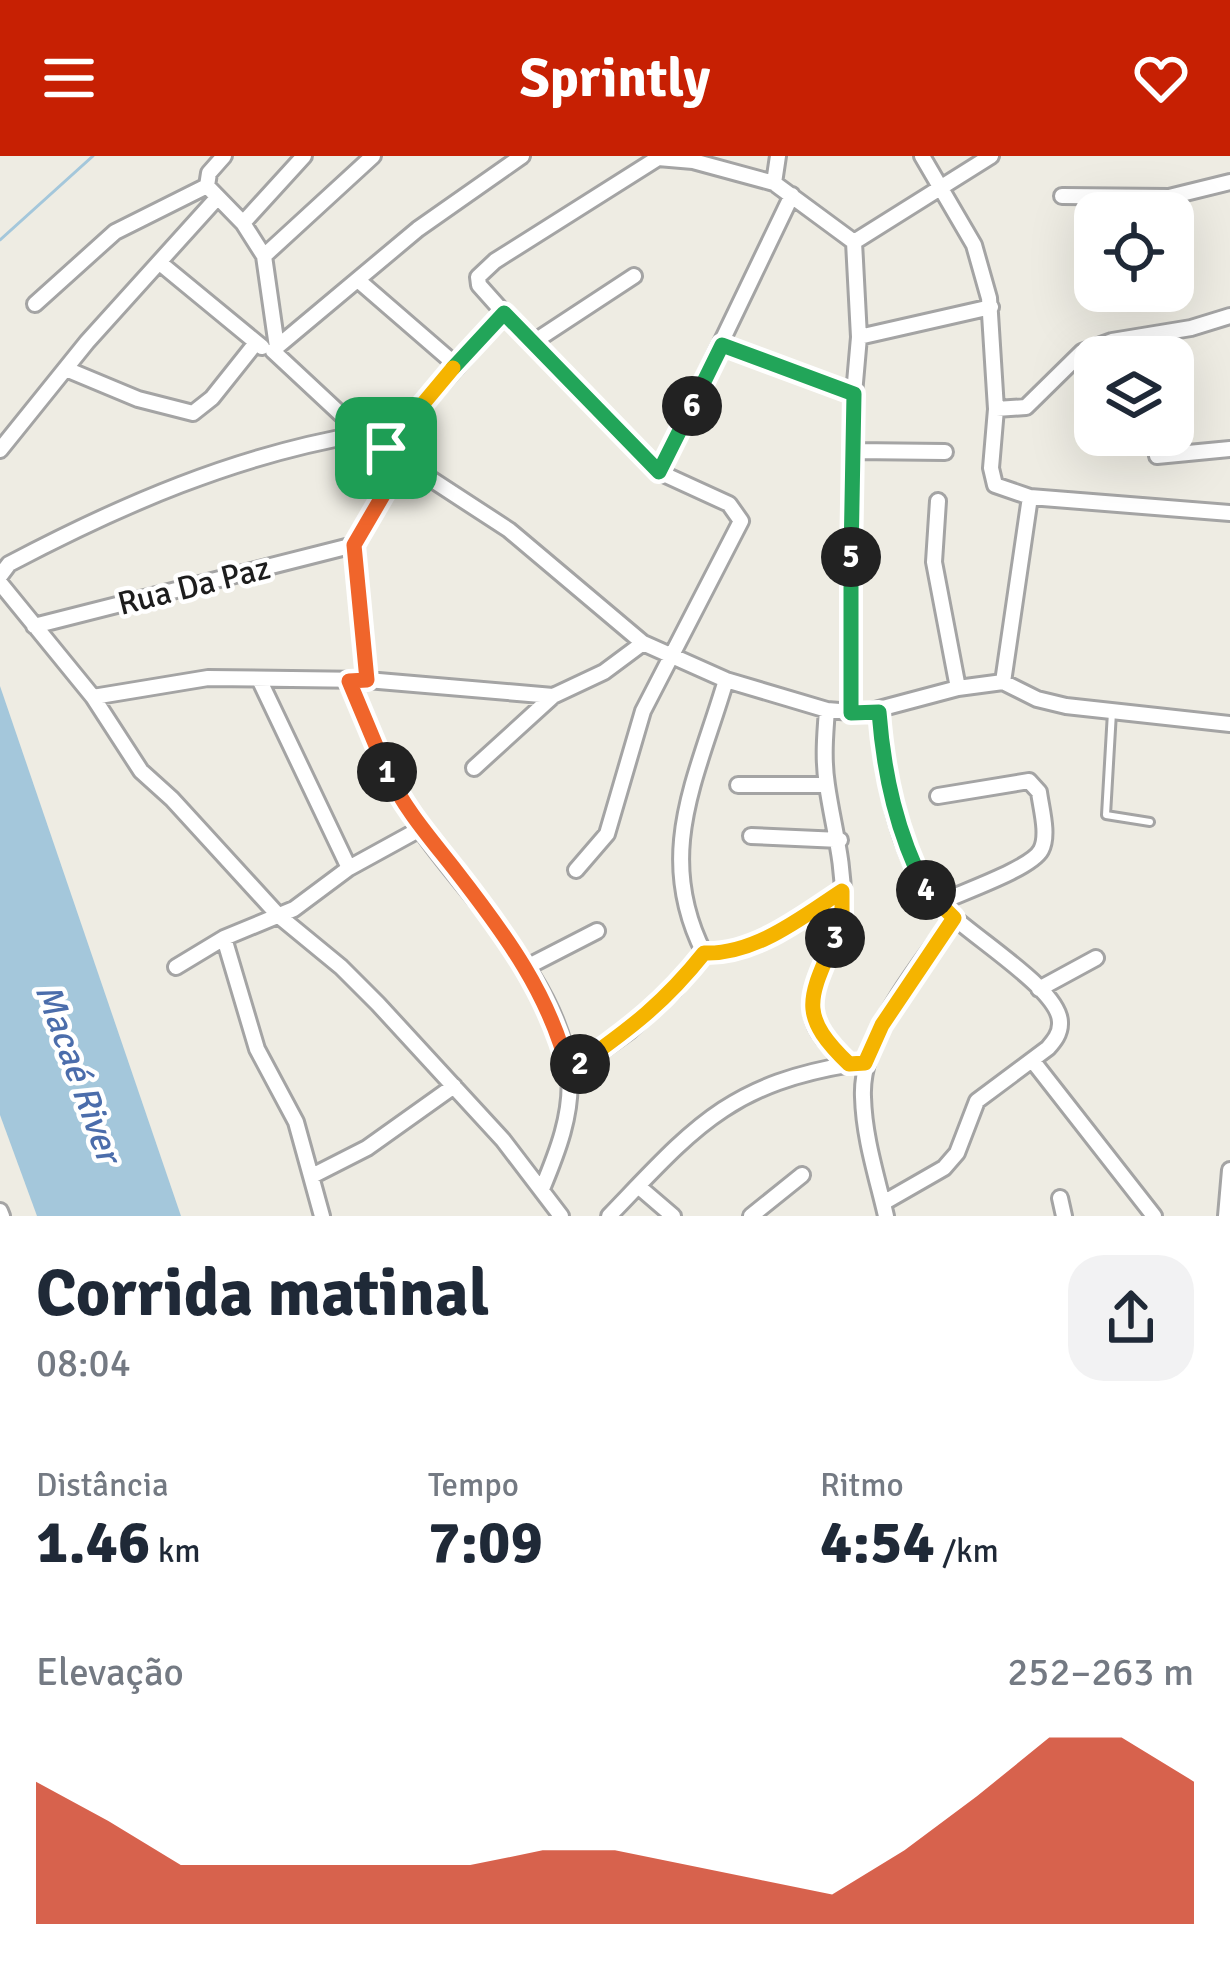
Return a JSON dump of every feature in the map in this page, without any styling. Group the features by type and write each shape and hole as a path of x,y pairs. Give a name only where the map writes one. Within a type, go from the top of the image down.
{"street":[{"path":"224,156 209,172 212,192 244,223 263,256 275,349"},
{"path":"244,223 304,156"},
{"path":"263,256 373,156"},
{"path":"275,349 433,218 522,156"},
{"path":"774,183 778,156"},
{"path":"922,156 974,245 991,307 996,410 991,478 1001,490 1030,497 1230,513"},
{"path":"854,242 991,156"},
{"path":"575,870 607,834 644,712 741,521 730,504 659,472 479,285 481,273 658,157 693,161 774,183 854,242 859,337 854,394 851,713"},
{"path":"1062,196 1169,197 1230,182"},
{"path":"0,450 160,262 212,192"},
{"path":"35,304 115,232 212,192"},
{"path":"659,472 792,195"},
{"path":"160,262 255,344 275,349 362,434 509,530 643,643 674,658 726,680 851,713 879,712 958,688 1003,682 1037,699 1230,724"},
{"path":"532,343 634,276"},
{"path":"358,280 456,365"},
{"path":"859,337 991,307"},
{"path":"386,448 504,313"},
{"path":"996,410 1027,407 1082,352 1140,334 1191,328 1230,316"},
{"path":"66,369 138,399 193,413 212,398 255,344"},
{"path":"722,345 854,394"},
{"path":"362,434 259,456 124,505 9,564 0,580 93,698 142,771 279,916 341,967 454,1086 562,1216"},
{"path":"1194,452 1230,449"},
{"path":"854,451 945,452"},
{"path":"367,680 354,545 403,461"},
{"path":"1003,682 1030,497"},
{"path":"938,501 934,562 958,688"},
{"name":"Rua Da Paz","path":"34,626 354,545"},
{"path":"474,768 554,696 591,679 643,643"},
{"path":"93,698 208,678 367,680 554,696"},
{"path":"259,679 349,868"},
{"path":"704,953 682,898 682,827 726,680"},
{"path":"349,681 397,793 482,906 549,1010 569,1074 568,1109 542,1189"},
{"path":"827,710 826,784 840,840 842,891 838,931 816,982 812,1015 827,1043 857,1064"},
{"path":"879,712 885,774 901,833 921,880 937,904 954,918 1039,989 1057,1008 1061,1022 1057,1037 977,1101 957,1154 944,1168 885,1209 866,1131 857,1064 954,918"},
{"path":"937,904 1031,861 1044,845 1040,792 1029,781 938,796"},
{"path":"738,784 826,784"},
{"path":"176,967 224,938 279,916 349,868 420,829"},
{"path":"751,836 840,840"},
{"path":"704,953 726,953 750,945 842,891"},
{"path":"525,968 597,931"},
{"path":"224,938 257,1049 291,1108 322,1216"},
{"path":"569,1074 629,1031 675,989 704,953"},
{"path":"1039,989 1096,958"},
{"path":"1032,1060 1154,1216"},
{"path":"609,1216 696,1127 742,1096 810,1072 857,1064"},
{"path":"312,1176 367,1148 454,1086"},
{"path":"1226,1216 1230,1170"},
{"path":"751,1216 802,1175"},
{"path":"638,1186 674,1216"},
{"path":"1060,1198 1064,1216"}],"lane":[{"path":"1112,712 1106,815 1150,822"}],"water":[{"name":"Macaé River","path":"0,686 181,1216 37,1216 0,1115"}],"waterway":[{"path":"0,240 93,156"}],"route":[{"path":"504,313 659,472 722,345 854,394 851,713 879,712 885,774 901,833 927,892 954,918 882,1025 865,1063 849,1064 827,1043 812,1015 816,982 842,916 842,891 750,945 726,953 704,953 675,989 629,1031 569,1074 549,1010 534,982 397,793 349,681 367,680 354,545 403,461 386,448 504,313"}]}
